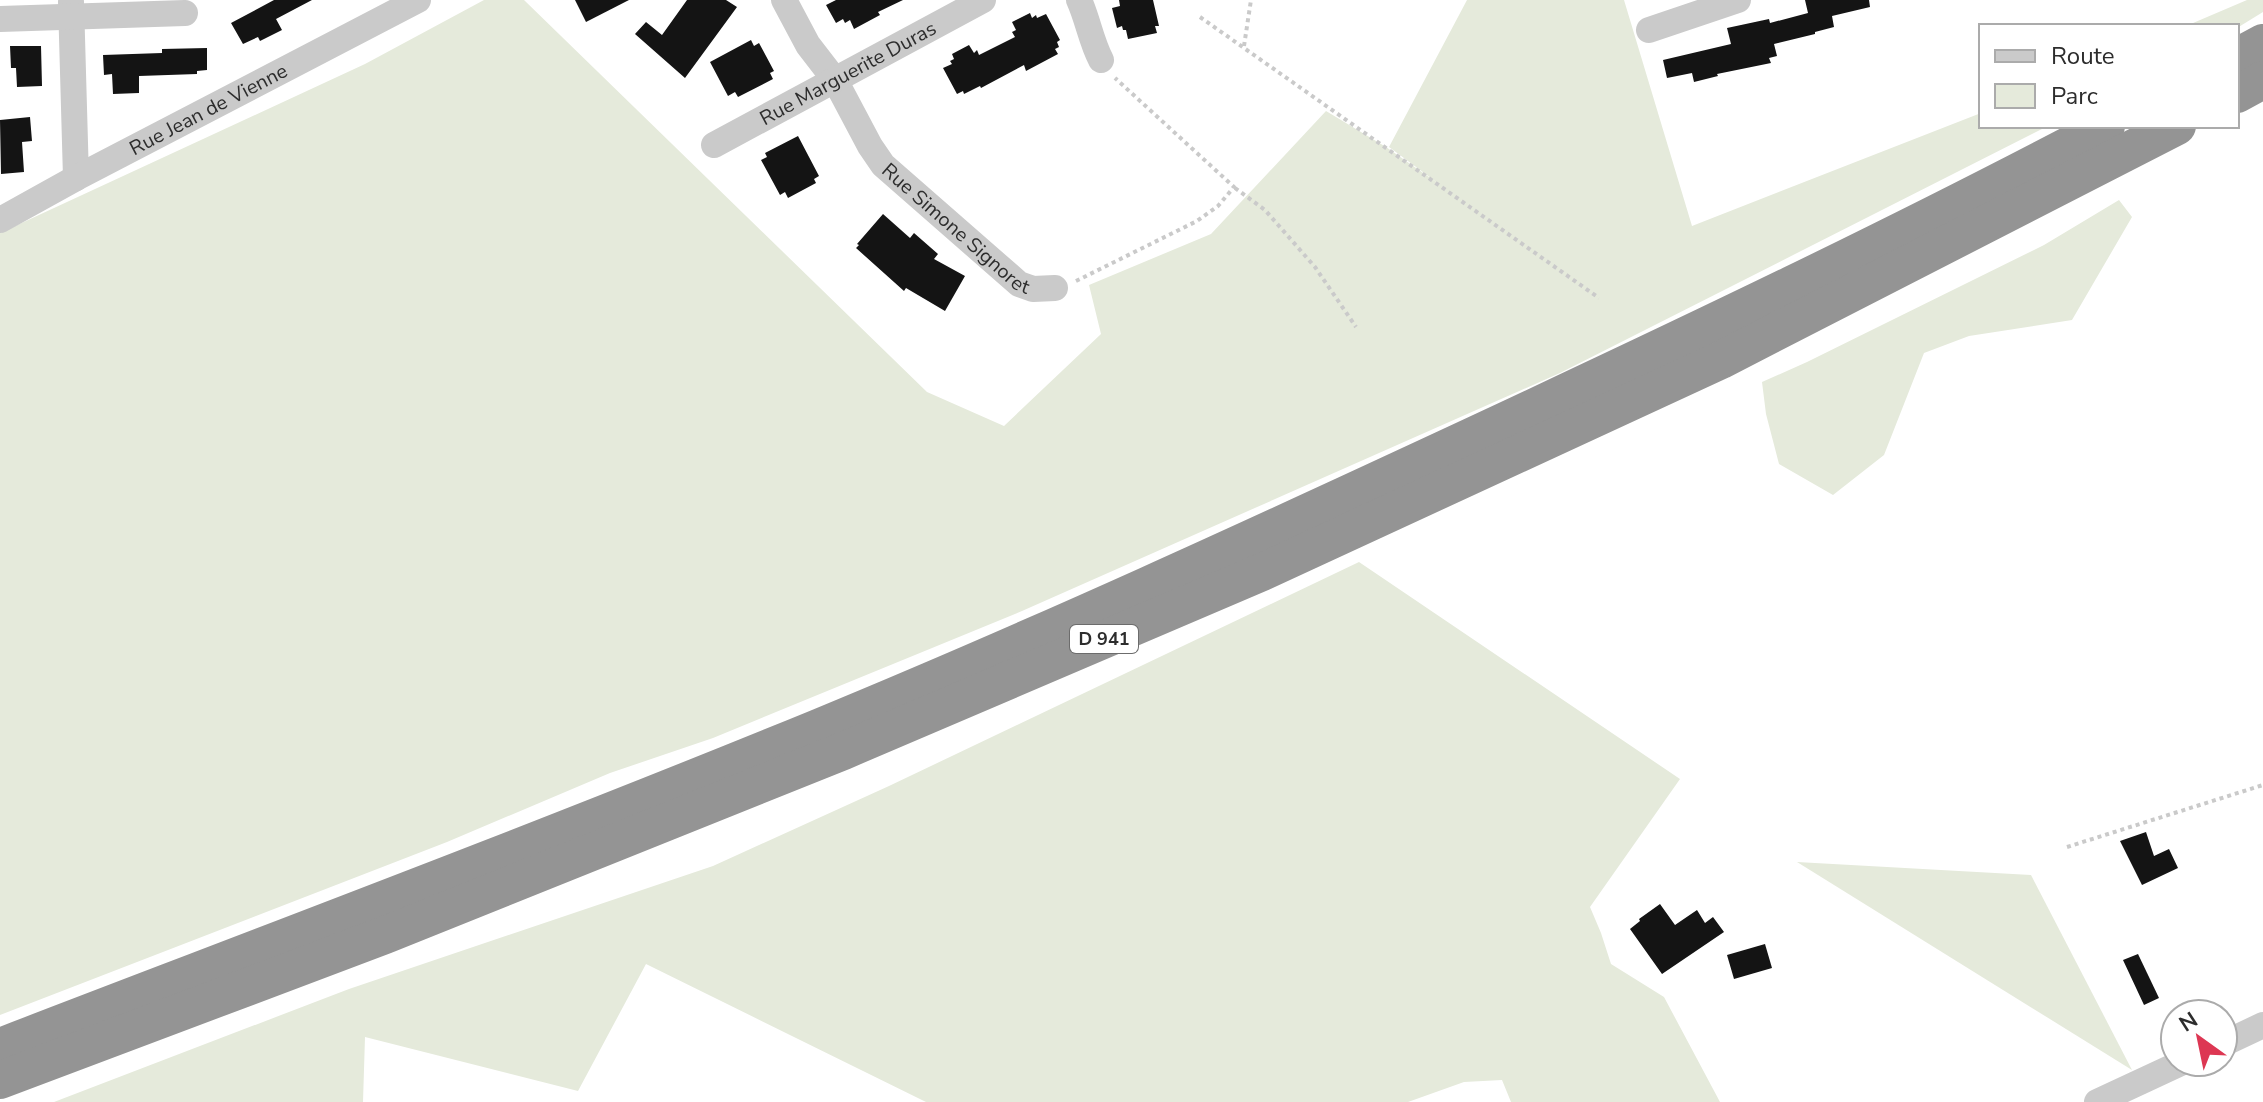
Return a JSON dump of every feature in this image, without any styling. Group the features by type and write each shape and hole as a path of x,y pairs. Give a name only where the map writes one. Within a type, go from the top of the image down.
{"highway":[{"path":"2239,56 2263,43"},
{"path":"2239,93 2263,80"},
{"name":"D 941","path":"0,1047 543,839 823,726 1050,629 1267,533 1704,328 2102,128"},
{"name":"D 941","path":"0,1080 385,935 843,751 1262,572 1721,360 2173,128"}],"street":[{"name":"Rue Jean de Vienne","path":"0,220 418,0"},
{"name":"Rue Simone Signoret","path":"784,0 808,45 835,80 883,165 1019,284 1033,289 1055,288"},
{"name":"Rue Marguerite Duras","path":"714,145 983,0"},
{"path":"1079,0 1101,60"},
{"path":"1649,30 1738,0"},
{"path":"71,8 76,178"},
{"path":"0,19 71,8 185,13"},
{"path":"2239,1036 2263,1025"},
{"path":"2097,1102 2159,1073"}],"path":[{"path":"1244,46 1251,0"},
{"path":"1200,17 1599,298"},
{"path":"1101,60 1130,93 1234,187 1265,210 1305,255 1356,327"},
{"name":"Rue Simone Signoret","path":"1055,288 1081,279 1197,221 1218,206 1234,187"},
{"path":"2067,847 2263,785"}],"green space":[{"path":"484,0 524,0 927,392 1004,426 1101,334 1089,285 1211,234 1326,111 1439,184 1389,147 1467,0 1624,0 1692,226 1979,114 1979,128 2044,128 1560,373 1022,611 713,738 610,773 447,842 0,1015 0,233 365,64"},
{"path":"2247,0 2263,0 2263,12 2239,27 2239,24 2191,24"},
{"path":"2119,200 2132,217 2072,320 1969,336 1924,353 1884,455 1833,495 1779,464 1766,414 1762,382 2044,245"},
{"path":"1359,562 1680,779 1590,907 1611,964 1664,997 1720,1102 1511,1102 1502,1080 1464,1082 1408,1102 926,1102 646,964 578,1091 365,1037 363,1102 54,1102 349,989 713,866 889,786"},
{"path":"1797,862 2031,875 2132,1070"}],"building":[{"path":"274,0 312,0 276,19 282,30 260,41 258,37 243,44 231,23"},
{"path":"575,0 629,0 586,22"},
{"path":"687,0 726,0 737,7 685,78 635,34 646,22 662,35"},
{"path":"836,0 903,0 878,12 880,15 854,29 850,20 845,23 843,19 836,23 826,5"},
{"path":"1119,0 1153,0 1159,26 1155,26 1157,33 1128,39 1122,26 1117,28 1112,8 1120,6"},
{"path":"1805,0 1869,0 1870,7 1832,16 1834,27 1774,44 1777,56 1769,58 1771,63 1694,82 1692,73 1667,78 1663,60 1731,44 1727,28 1769,19 1770,23 1808,13"},
{"path":"1030,13 1032,18 1046,14 1060,40 1057,42 1059,47 1055,49 1058,54 1026,71 1024,65 981,88 957,94 943,68 952,64 952,54 969,45 979,55 1015,37 1012,22"},
{"path":"751,40 754,46 759,43 774,71 770,73 773,79 738,97 735,92 728,96 710,62"},
{"path":"10,46 41,46 42,86 17,87 16,68 11,68"},
{"path":"207,48 207,70 197,71 197,74 139,76 139,93 113,94 112,74 104,75 103,55"},
{"path":"30,117 32,141 22,142 24,172 1,174 0,120"},
{"path":"798,136 819,176 814,179 816,183 788,198 785,192 780,195 761,160 767,157 765,153"},
{"path":"883,214 910,238 914,233 938,254 934,259 965,276 945,311 906,288 904,291 856,248"},
{"path":"2146,832 2154,856 2169,849 2178,868 2142,885 2120,841"},
{"path":"1660,904 1675,925 1697,910 1705,923 1713,917 1724,932 1662,974 1630,929"},
{"path":"1765,944 1772,968 1734,979 1727,955"},
{"path":"2138,954 2159,998 2144,1005 2123,960"}]}
